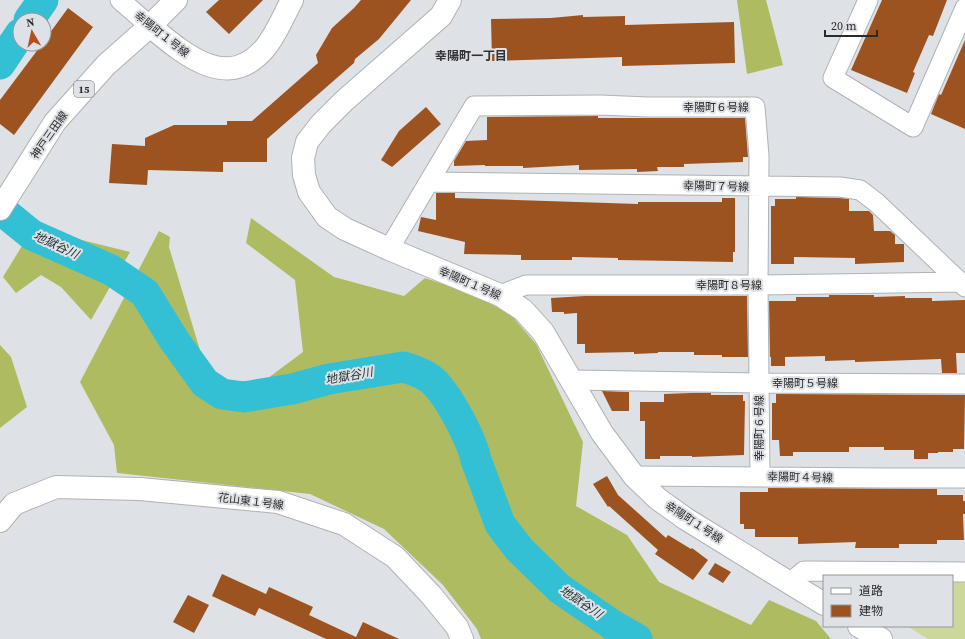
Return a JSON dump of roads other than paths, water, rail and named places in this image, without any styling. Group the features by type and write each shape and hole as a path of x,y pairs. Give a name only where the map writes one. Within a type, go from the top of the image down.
{"street":[{"name":"幸陽町１号線","path":"120,0 179,50 203,64 221,68 237,66 254,60 266,47 292,0"},
{"name":"神戸三田線","path":"5,202 55,122 106,65 150,26 176,0"},
{"name":"幸陽町１号線","path":"450,0 441,16 350,96 321,124 308,142 303,158 304,174 309,192 327,217 345,229 500,295 523,310 543,332 602,433 634,476 658,499 686,519 823,603"},
{"path":"868,0 832,78 913,127 965,8"},
{"name":"幸陽町６号線","path":"389,249 474,106 600,105 648,107 755,107 759,156 758,285 760,476"},
{"name":"幸陽町７号線","path":"429,182 840,187 860,190 877,202 963,285"},
{"name":"幸陽町８号線","path":"500,295 526,285 963,285"},
{"name":"幸陽町５号線","path":"572,380 965,384"},
{"name":"幸陽町４号線","path":"634,476 965,478"},
{"name":"花山東１号線","path":"0,521 14,504 56,487 140,489 278,502 344,524 395,557 431,595 457,627 462,639"},
{"path":"790,583 804,571 965,572"},
{"path":"861,627 881,639"}],"waterway":[{"path":"35,12 43,0"},
{"path":"0,64 12,46"},
{"name":"地獄谷川","path":"0,209 32,235 111,270 145,293 174,340 205,383 222,394 244,397 292,389 329,379 403,367 425,375 442,391 460,420 474,452 500,524 519,549 560,589 614,626 637,639"}],"district":[{"name":"幸陽町一丁目","path":"471,56"}]}
